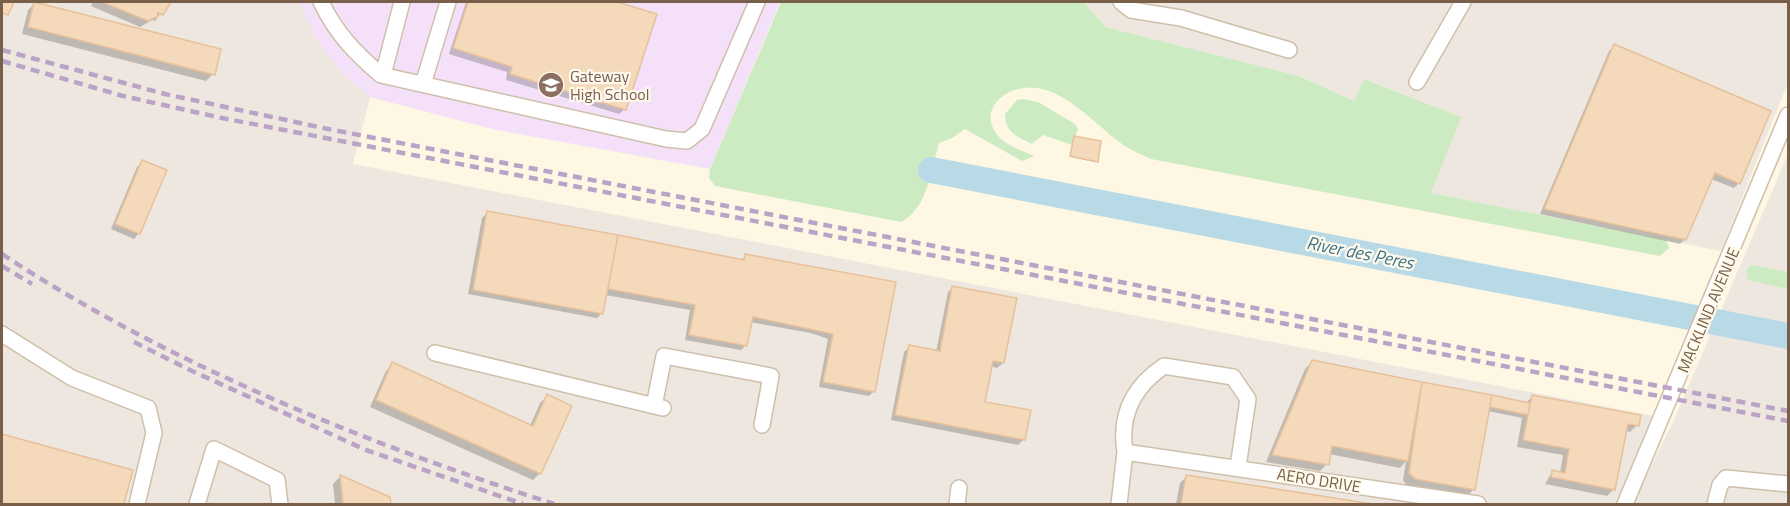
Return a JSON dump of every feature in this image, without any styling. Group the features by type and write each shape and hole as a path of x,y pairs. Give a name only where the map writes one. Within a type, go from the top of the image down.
{"street":[{"path":"321,2 332,25 352,50 383,75 666,139 687,141 702,129 757,2"},
{"path":"383,75 402,2"},
{"path":"423,84 448,2"},
{"path":"1121,2 1131,10 1180,18 1289,50"},
{"path":"1417,82 1463,2"},
{"name":"MACKLIND AVENUE","path":"1627,504 1788,115"},
{"path":"3,336 72,378 148,408 154,433 137,504"},
{"path":"435,353 658,407 664,356 771,376 762,425"},
{"path":"1119,504 1125,452 1122,434 1132,398 1148,377 1164,366 1233,376 1241,386 1248,399 1238,467"},
{"path":"197,504 214,449 277,480 280,504"},
{"name":"AERO DRIVE","path":"1125,452 1478,504"},
{"path":"1715,504 1720,485 1726,477 1788,484"},
{"path":"957,504 959,488"}],"shaded area":[{"path":"2,2 300,2 314,36 342,73 370,97 353,164 1654,416 1615,504 2,504"},
{"name":"Gateway High School","path":"300,2 780,2 710,169 492,129 370,97 342,73 314,36"},
{"path":"1083,2 1788,2 1788,82 1721,251 1430,193 1460,117 1365,79 1354,101 1299,76 1106,27"},
{"path":"1788,154 1788,504 1625,504 1640,488 1673,422"}],"green space":[{"path":"781,2 1083,2 1106,27 1299,76 1354,101 1364,79 1461,117 1431,193 1666,240 1669,248 1660,256 1151,159 1122,144 1072,103 1050,91 1038,88 1015,90 1005,95 992,109 991,119 993,129 1001,139 1012,147 1034,156 1022,161 965,129 939,143 923,198 910,216 901,222 715,186 709,178 710,169"},
{"path":"1017,100 1038,102 1075,124 1078,129 1072,145 1043,135 1032,144 1013,133 1007,125 1005,114"},
{"path":"1751,265 1788,272 1788,289 1748,280 1746,271"}],"building":[{"path":"2,2 14,2 8,15 2,13"},
{"path":"34,2 221,49 215,75 28,27"},
{"path":"102,2 171,2 163,15 158,13 157,17 148,21"},
{"path":"468,2 617,2 657,14 626,110 510,74 512,67 453,48"},
{"path":"1614,44 1771,111 1740,184 1715,173 1686,240 1544,209"},
{"path":"1074,136 1101,141 1098,162 1070,156"},
{"path":"142,160 167,170 140,234 115,224"},
{"path":"487,211 618,235 603,314 473,290"},
{"path":"618,235 744,260 745,254 896,282 875,392 823,382 833,334 753,317 747,346 689,335 695,305 608,289"},
{"path":"952,286 1017,298 1004,363 993,361 985,402 1031,410 1025,440 895,415 909,345 940,351"},
{"path":"1312,360 1422,382 1408,461 1332,446 1329,465 1272,455"},
{"path":"392,362 533,426 547,394 572,406 541,474 376,400"},
{"path":"1422,382 1492,395 1475,490 1415,479 1409,473"},
{"path":"1492,395 1530,403 1528,415 1490,407"},
{"path":"1532,395 1641,415 1639,426 1628,424 1615,490 1551,477 1552,470 1565,473 1569,449 1523,440"},
{"path":"2,434 133,470 124,504 2,504"},
{"path":"340,475 390,497 391,504 343,504"},
{"path":"1186,475 1373,504 1181,504"}],"waterway":[{"name":"River des Peres","path":"931,170 1788,336"}],"railway":[{"path":"2,50 165,94 328,129 1788,411"},
{"path":"2,61 123,96 222,118 1788,421"},
{"path":"2,254 66,294 200,366 340,427 554,504"},
{"path":"2,266 32,284"},
{"path":"134,342 192,371 366,450 523,504"}],"place":[{"name":"Gateway High School","path":"551,85"}]}
